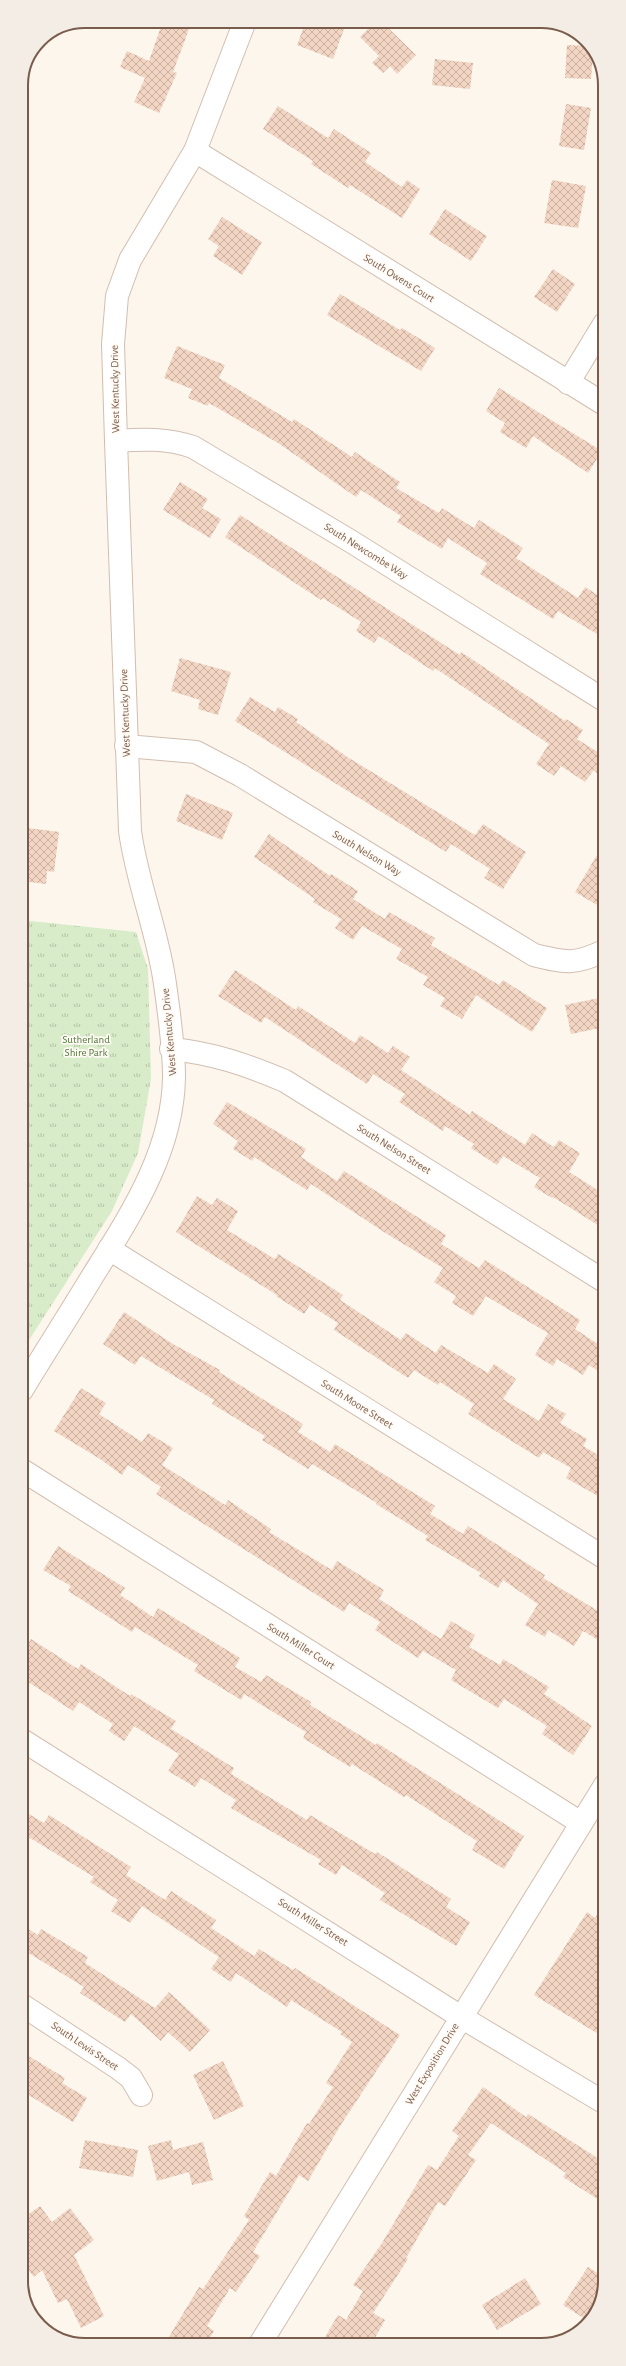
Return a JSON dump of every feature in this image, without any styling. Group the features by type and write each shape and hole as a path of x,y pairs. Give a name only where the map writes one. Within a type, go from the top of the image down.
{"street":[{"name":"West Kentucky Drive","path":"28,1380 140,1198 159,1154 171,1099 174,1078 165,982 133,854 128,804 113,344 117,296 130,260 194,151 242,28"},
{"name":"South Owens Court","path":"194,151 598,400"},
{"path":"568,382 598,334"},
{"name":"South Newcombe Way","path":"116,441 148,438 178,442 193,447 352,542 598,696"},
{"name":"South Nelson Way","path":"126,746 196,752 240,775 534,955 566,963 586,960 598,954"},
{"name":"South Nelson Street","path":"171,1049 195,1051 241,1062 285,1081 598,1277"},
{"name":"South Moore Street","path":"109,1249 598,1554"},
{"name":"South Miller Court","path":"28,1474 581,1823"},
{"name":"South Miller Street","path":"28,1744 461,2016 598,2099"},
{"name":"West Exposition Drive","path":"264,2338 598,1796"},
{"name":"South Lewis Street","path":"28,2009 118,2068 130,2078 141,2095"}],"green space":[{"name":"Sutherland Shire Park","path":"28,921 136,932 148,969 151,1079 138,1153 112,1211 28,1342"}],"building":[{"path":"161,28 189,28 173,72 177,73 159,113 134,102 145,78 120,67 127,51 149,61"},
{"path":"303,28 344,28 333,59 297,45"},
{"path":"369,28 388,28 416,55 397,74 390,66 383,73 372,63 379,56 360,37"},
{"path":"567,45 582,46 592,61 591,79 565,78"},
{"path":"435,59 473,63 470,89 432,85"},
{"path":"566,104 591,108 584,150 559,146"},
{"path":"278,106 328,138 334,129 371,153 365,162 402,187 407,180 420,189 402,218 350,185 348,188 311,164 313,161 263,129"},
{"path":"552,180 586,186 578,228 544,223"},
{"path":"445,209 487,236 471,261 429,234"},
{"path":"222,217 262,242 242,275 213,256 219,246 208,239"},
{"path":"553,269 575,284 557,312 534,297"},
{"path":"340,294 400,330 402,328 435,348 421,371 327,315"},
{"path":"177,346 225,365 219,378 292,422 294,419 352,457 355,452 400,482 396,488 439,513 442,508 474,528 479,520 523,548 516,558 578,598 585,587 598,595 598,634 558,611 553,619 480,574 487,563 448,538 442,549 397,522 401,516 361,490 356,497 278,443 209,403 208,406 188,398 192,389 164,378"},
{"path":"499,388 598,449 598,457 588,473 533,436 526,448 500,432 505,423 486,411"},
{"path":"180,482 208,499 202,508 221,519 210,538 163,510"},
{"path":"240,515 460,655 461,652 565,721 566,719 583,730 577,739 598,752 598,774 594,770 585,782 561,766 554,776 536,764 549,744 435,668 433,671 379,636 374,643 356,631 361,622 323,598 321,600 225,537"},
{"path":"180,658 231,672 218,715 198,709 200,700 171,691"},
{"path":"250,697 275,712 278,707 298,719 296,722 349,758 475,835 483,824 526,852 503,889 484,878 490,869 451,844 446,852 235,721"},
{"path":"186,794 233,813 222,840 176,821"},
{"path":"28,828 59,832 54,872 47,871 46,884 28,882"},
{"path":"269,834 330,876 331,874 358,891 353,899 385,919 389,912 435,938 431,945 499,985 503,980 547,1008 532,1032 476,995 462,1019 440,1006 445,998 423,985 428,977 396,959 402,949 362,926 353,940 335,928 341,919 313,902 315,899 254,857"},
{"path":"598,853 598,905 575,892"},
{"path":"235,970 296,1010 298,1006 355,1043 360,1035 388,1053 393,1046 410,1057 401,1070 470,1115 472,1111 525,1145 532,1133 554,1147 559,1140 580,1153 569,1172 598,1190 598,1225 534,1187 540,1178 503,1156 497,1165 471,1148 474,1144 445,1126 443,1131 399,1102 405,1094 373,1074 367,1084 265,1017 261,1023 218,996"},
{"path":"598,998 598,1028 571,1034 565,1005"},
{"path":"227,1102 306,1149 301,1157 337,1181 344,1171 446,1235 441,1244 479,1268 485,1260 580,1320 575,1329 598,1344 598,1371 589,1365 583,1375 557,1359 553,1366 535,1355 548,1333 486,1296 473,1316 452,1303 456,1296 434,1282 443,1268 387,1234 311,1184 307,1190 254,1157 252,1161 233,1149 238,1141 213,1124"},
{"path":"197,1196 212,1205 217,1198 238,1211 227,1230 275,1259 278,1254 302,1269 343,1295 340,1300 401,1340 406,1333 436,1353 441,1345 488,1373 494,1364 516,1379 503,1399 539,1421 548,1404 566,1414 560,1423 587,1439 583,1446 598,1455 598,1496 566,1478 571,1468 543,1452 539,1458 468,1414 474,1404 440,1382 438,1385 414,1370 408,1378 334,1330 338,1323 310,1305 304,1314 276,1296 277,1295 176,1232"},
{"path":"124,1312 173,1344 220,1370 219,1372 303,1424 298,1432 330,1452 335,1444 435,1506 430,1514 463,1534 468,1526 545,1575 543,1578 598,1611 598,1640 583,1631 574,1646 548,1630 545,1637 525,1625 538,1604 503,1580 498,1588 479,1576 481,1573 425,1540 428,1536 376,1504 377,1503 312,1464 308,1469 262,1440 265,1436 212,1404 214,1400 141,1356 135,1365 103,1344"},
{"path":"81,1388 106,1403 99,1414 142,1442 148,1433 173,1448 162,1465 225,1505 228,1500 271,1529 269,1532 332,1570 337,1561 384,1590 379,1599 441,1639 451,1621 475,1635 469,1647 500,1665 503,1659 549,1687 544,1694 592,1726 573,1755 542,1734 547,1726 504,1699 498,1708 451,1680 456,1670 423,1651 418,1658 375,1630 380,1622 349,1603 344,1612 156,1494 161,1487 128,1465 122,1475 100,1459 54,1431"},
{"path":"58,1546 125,1588 120,1595 153,1617 158,1608 240,1658 235,1667 261,1682 266,1675 311,1702 310,1705 376,1745 377,1743 524,1836 504,1869 472,1850 477,1841 406,1795 404,1797 352,1764 350,1767 303,1738 306,1732 244,1694 241,1700 194,1671 198,1665 135,1627 132,1632 68,1591 71,1586 43,1570"},
{"path":"31,1639 78,1669 81,1664 130,1696 131,1694 176,1721 171,1729 234,1768 231,1774 307,1820 310,1815 375,1854 377,1852 451,1899 446,1907 470,1922 456,1946 380,1900 385,1893 342,1865 336,1875 318,1864 321,1860 231,1808 236,1800 201,1778 195,1787 168,1771 179,1754 134,1726 124,1741 109,1731 113,1724 79,1702 73,1711 28,1682 28,1644"},
{"path":"28,1814 44,1823 49,1815 131,1867 126,1875 165,1900 171,1891 216,1920 211,1928 254,1956 259,1949 293,1970 295,1968 400,2035 340,2126 308,2181 299,2175 253,2252 260,2256 236,2292 230,2288 207,2326 214,2331 210,2338 168,2338 199,2287 203,2289 249,2220 244,2216 270,2172 276,2176 307,2123 309,2124 333,2087 326,2083 352,2042 340,2034 342,2032 291,2000 287,2007 236,1973 231,1982 211,1969 219,1957 142,1906 130,1923 111,1911 118,1900 90,1882 94,1877 28,1837"},
{"path":"587,1912 595,1918 598,1914 598,2034 534,1995"},
{"path":"28,1929 38,1935 41,1929 88,1957 85,1963 155,2008 169,1992 210,2030 190,2052 168,2032 161,2041 131,2014 125,2022 80,1993 84,1987 28,1953"},
{"path":"28,2056 65,2078 62,2083 87,2098 73,2122 28,2095"},
{"path":"223,2061 244,2106 214,2120 193,2075"},
{"path":"483,2087 526,2117 528,2114 598,2158 598,2200 563,2177 566,2173 491,2123 468,2155 476,2160 445,2206 438,2202 406,2258 408,2259 373,2313 385,2320 375,2338 325,2338 338,2315 346,2320 363,2291 353,2285 382,2243 428,2165 437,2170 459,2136 452,2131"},
{"path":"85,2140 138,2150 133,2177 79,2168"},
{"path":"171,2140 173,2150 203,2142 213,2180 192,2185 189,2172 157,2181 148,2146"},
{"path":"40,2206 52,2222 70,2208 94,2240 74,2255 104,2316 81,2328 67,2299 58,2303 42,2270 34,2277 28,2270 28,2215"},
{"path":"588,2267 598,2273 598,2288 595,2299 584,2318 563,2305"},
{"path":"525,2278 541,2304 497,2330 482,2305"}]}
